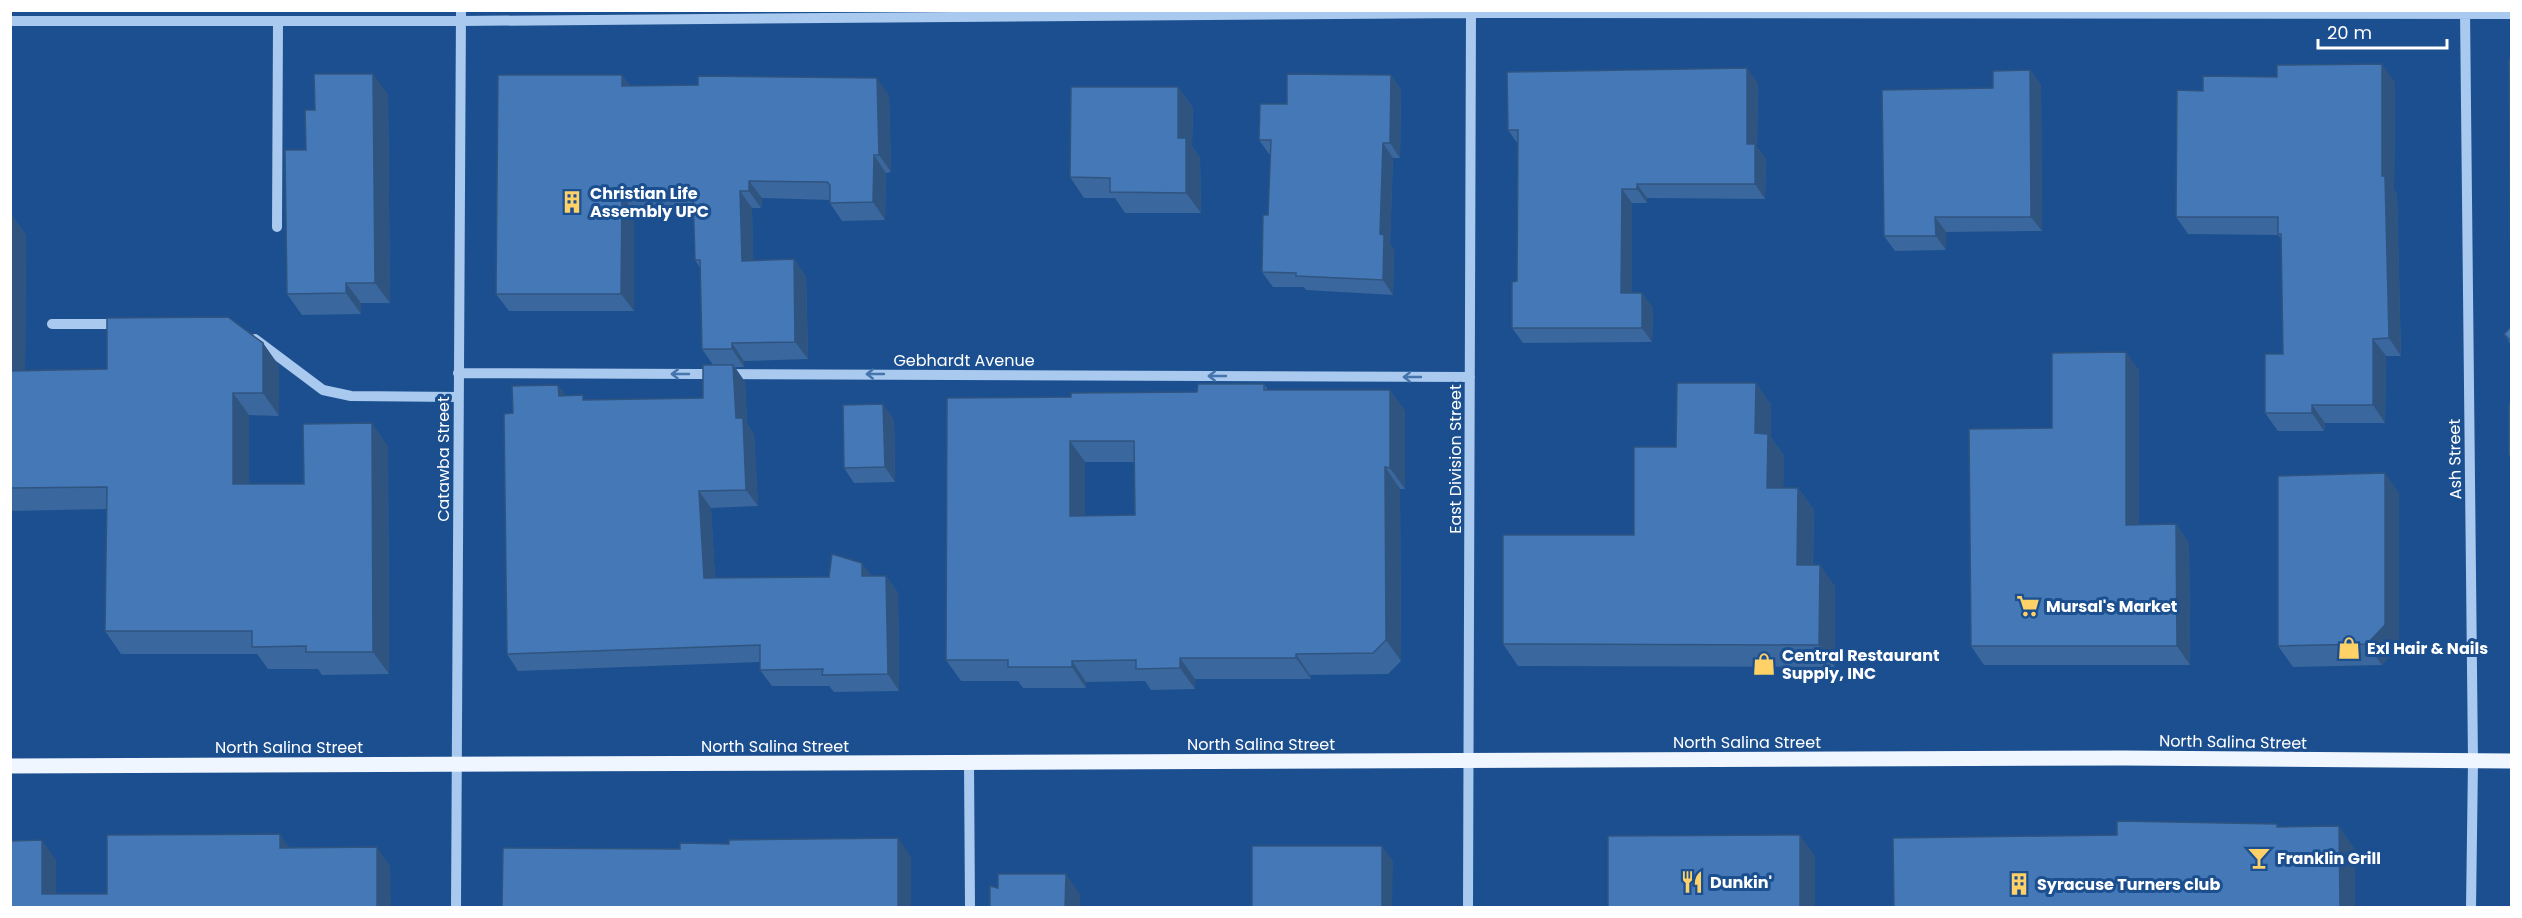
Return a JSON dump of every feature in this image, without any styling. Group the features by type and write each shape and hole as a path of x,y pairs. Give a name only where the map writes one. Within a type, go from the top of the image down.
{"main road":[{"name":"North Salina Street","path":"10,766 2123,758 2511,761"}],"street":[{"path":"10,21 278,22 461,16 1471,12 2465,12 2511,14"},
{"name":"East Division Street","path":"1468,908 1471,12"},
{"name":"Ash Street","path":"2465,12 2473,762 2471,908"},
{"name":"Catawba Street","path":"456,908 461,16"},
{"path":"277,227 278,22"},
{"path":"52,324 136,324"},
{"path":"248,333 323,390 351,396 458,397"},
{"name":"Gebhardt Avenue","path":"458,373 1470,377"},
{"path":"969,764 970,908"}],"building":[{"path":"2509,60 2511,60 2511,292"},
{"path":"2382,64 2382,176 2385,176 2389,338 2373,339 2373,405 2312,405 2312,413 2265,413 2265,354 2283,354 2281,234 2278,234 2278,217 2176,217 2177,90 2203,91 2203,76 2277,77 2277,65"},
{"path":"1747,68 1747,144 1755,144 1755,184 1637,184 1637,189 1622,189 1621,293 1642,293 1642,328 1512,328 1512,282 1517,281 1518,130 1508,130 1507,72"},
{"path":"2030,70 2031,217 1935,217 1936,236 1884,236 1882,90 1993,88 1993,71"},
{"path":"314,74 373,74 375,283 346,283 346,293 287,294 285,150 306,150 305,110 315,110"},
{"path":"1287,74 1391,75 1390,143 1383,143 1380,234 1384,235 1383,280 1262,272 1263,215 1268,215 1271,140 1259,140 1260,104 1287,104"},
{"path":"498,75 622,75 622,86 698,85 698,76 877,78 879,155 874,155 873,202 830,203 830,185 827,182 749,181 749,191 740,191 742,261 794,259 795,342 732,343 732,349 702,349 700,260 695,260 693,193 622,195 621,294 496,294"},
{"path":"1071,87 1178,87 1178,138 1186,138 1186,193 1110,192 1110,178 1070,177"},
{"path":"228,317 263,343 263,393 233,393 233,484 304,484 303,424 372,423 373,652 306,652 306,646 252,647 252,631 105,631 107,487 10,488 10,371 107,369 107,318"},
{"path":"2511,327 2511,341 2504,334"},
{"path":"2126,352 2126,525 2176,524 2177,646 1971,646 1969,429 2052,428 2052,353"},
{"path":"703,365 733,365 736,418 743,418 746,490 699,491 704,578 829,577 832,554 862,563 862,576 886,576 888,674 822,675 823,669 760,670 760,645 507,654 504,414 513,413 512,386 558,385 559,396 583,395 583,400 703,398"},
{"path":"1677,383 1756,383 1755,433 1768,434 1767,488 1798,488 1797,565 1820,565 1819,645 1503,644 1503,535 1634,535 1634,447 1676,447"},
{"path":"1198,384 1264,384 1264,390 1390,390 1390,468 1385,467 1386,640 1373,653 1296,654 1296,658 1180,658 1180,668 1136,669 1136,660 1072,661 1072,667 1008,667 1008,660 946,660 947,398 1071,397 1071,393 1197,392","holes":["1070,441 1134,441 1135,515 1070,516"]},
{"path":"883,404 885,467 844,468 843,405"},
{"path":"2509,405 2511,405 2511,455 2509,455"},
{"path":"2385,473 2385,625 2367,644 2278,646 2278,476"},
{"path":"2117,821 2277,824 2277,827 2339,826 2340,908 1894,908 1893,838 2117,835"},
{"path":"280,834 280,848 377,847 377,908 10,908 10,841 42,840 42,894 107,894 107,835"},
{"path":"1800,835 1800,908 1608,908 1608,836"},
{"path":"898,838 898,908 502,908 503,848 680,849 680,843 729,844 729,840"},
{"path":"1252,846 1382,846 1382,908 1252,908"},
{"path":"998,874 1066,874 1065,908 990,908 990,886 998,888"}],"place":[{"name":"Christian Life Assembly UPC","path":"572,202"},
{"name":"Mursal's Market","path":"2028,606"},
{"name":"Exl Hair & Nails","path":"2349,648"},
{"name":"Central Restaurant Supply, INC","path":"1764,664"},
{"name":"Franklin Grill","path":"2259,858"},
{"name":"Dunkin'","path":"1692,882"},
{"name":"Syracuse Turners club","path":"2019,884"}]}
